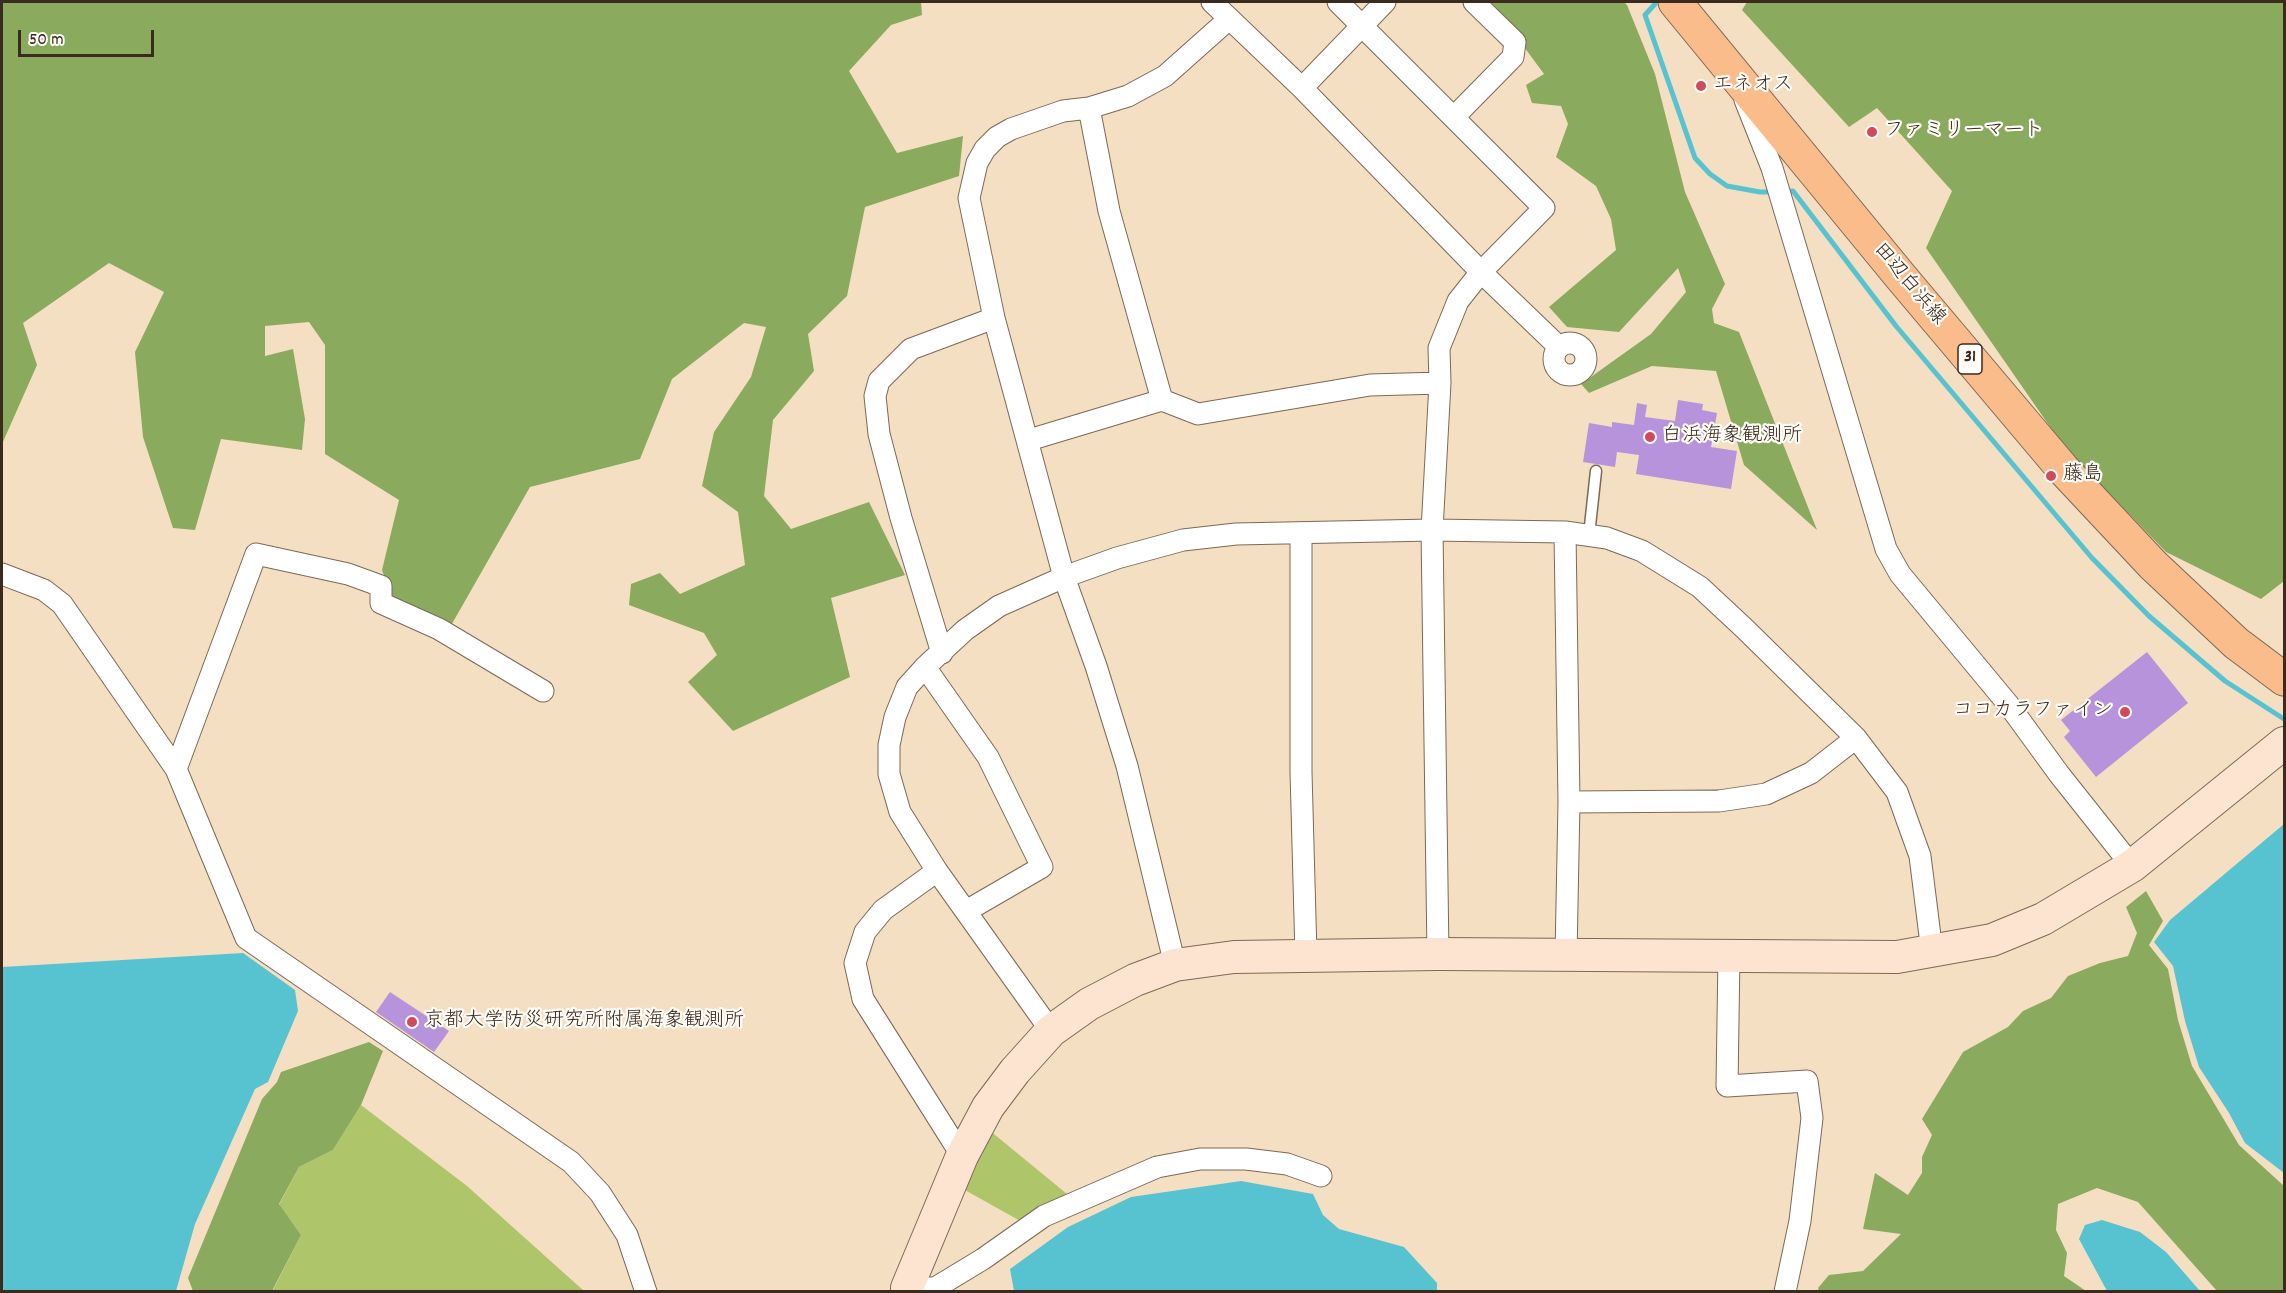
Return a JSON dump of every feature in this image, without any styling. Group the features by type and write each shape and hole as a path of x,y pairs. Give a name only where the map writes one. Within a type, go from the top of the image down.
{"main road":[{"name":"田辺白浜線","path":"1684,5 1734,75 2062,469 2153,565 2236,643 2284,679"}],"street":[{"path":"1212,2 1302,87 1481,272 1559,347"},
{"path":"1338,2 1544,208 1481,272 1458,301 1439,348 1440,383 1432,530 1438,954"},
{"path":"1302,87 1385,2"},
{"path":"1454,117 1513,57 1515,42 1474,2"},
{"path":"1175,964 1127,766 1096,666 1064,577 1029,440 994,318 969,198 977,163 998,137 1011,129 1063,111 1089,108 1128,96 1165,76 1229,19"},
{"path":"1734,75 1772,168 1886,549 1900,574 2008,704 2132,867"},
{"path":"1089,108 1109,211 1162,400"},
{"path":"942,653 901,518 879,434 875,396 879,381 911,350 994,318"},
{"path":"1029,440 1162,400 1198,414 1370,385 1440,383"},
{"path":"1051,1031 968,910 937,871 900,812 889,774 889,745 895,717 907,687 925,667 965,630 999,606 1064,577 1117,558 1183,540 1236,534 1432,530 1565,532 1607,538 1642,551 1700,587 1856,738 1897,792 1920,856 1932,952"},
{"path":"1565,532 1569,802 1566,956"},
{"path":"1301,533 1301,772 1305,955"},
{"path":"176,769 256,554 348,574 381,586 381,603 439,629 543,691"},
{"path":"2,574 44,590 62,604 176,769 246,938 571,1162 600,1193 627,1235 646,1292"},
{"path":"925,667 988,757 1042,867 968,910"},
{"path":"1569,802 1719,801 1766,794 1811,773 1856,738"},
{"path":"1321,1176 1287,1164 1246,1159 1200,1159 1157,1167 1044,1216 983,1259 935,1288 906,1290 962,1156 988,1107 1014,1071 1051,1031 1098,999 1135,980 1175,964 1234,957 1305,955 1897,957 1932,952 1992,940 2043,919 2132,867 2283,744"},
{"path":"937,871 883,910 865,932 855,963 863,999 962,1156"},
{"path":"1729,955 1727,1086 1807,1081 1812,1118 1800,1221 1785,1292"}],"lane":[{"path":"1589,535 1596,471"}],"green space":[{"path":"2,2 921,2 922,15 891,25 849,71 897,153 963,136 959,176 865,207 847,296 808,334 814,371 773,420 764,496 791,529 869,502 905,575 831,598 850,677 733,731 688,682 717,655 704,633 629,605 631,584 660,573 680,594 745,565 738,512 702,486 714,432 751,377 766,327 744,323 672,379 640,459 530,487 449,629 385,600 387,583 382,570 399,500 325,454 325,345 309,322 265,326 265,356 293,349 305,419 302,450 221,439 195,530 173,528 143,437 135,352 164,292 109,263 23,323 37,365 2,444"},
{"path":"1491,2 1624,2 1627,5 1655,74 1685,192 1725,284 1712,309 1714,323 1739,332 1817,530 1744,465 1716,371 1652,366 1589,393 1581,384 1651,334 1686,292 1678,268 1619,332 1567,327 1549,307 1616,250 1611,219 1596,186 1556,157 1568,124 1561,106 1532,103 1526,85 1544,74"},
{"path":"1747,2 2284,2 2284,581 2261,599 2166,552 2064,447 1926,248 1952,191 1877,108 1849,127 1742,10"},
{"path":"2146,891 2163,921 2149,945 2168,969 2178,1020 2192,1066 2239,1145 2284,1186 2284,1291 2217,1291 2138,1202 2097,1188 2058,1204 2056,1230 2067,1253 2064,1276 2086,1291 1819,1291 1818,1288 1829,1275 1863,1271 1901,1234 1863,1229 1875,1173 1908,1195 1922,1173 1922,1157 1932,1135 1922,1119 1963,1052 2008,1027 2023,1011 2051,998 2068,976 2100,963 2128,956 2137,933 2126,907"},
{"path":"369,1042 383,1051 361,1105 333,1150 299,1167 279,1204 301,1235 272,1291 193,1291 188,1278 262,1099 277,1082 281,1072"},
{"path":"361,1105 467,1186 584,1291 272,1292 301,1235 279,1205 299,1167 333,1150"},
{"path":"989,1130 1067,1194 1024,1223 963,1189"}],"water":[{"path":"2284,824 2284,1173 2245,1143 2229,1113 2199,1067 2185,1021 2173,966 2154,942 2170,920"},
{"path":"243,953 295,990 298,1011 268,1082 255,1089 195,1224 176,1291 2,1291 2,967"},
{"path":"1241,1181 1313,1194 1323,1215 1339,1229 1404,1247 1437,1283 1437,1291 1014,1291 1010,1269 1068,1227 1131,1197"},
{"path":"2102,1220 2140,1232 2166,1252 2200,1291 2107,1291 2079,1239 2085,1225"}],"building":[{"name":"白浜海象観測所","path":"1678,400 1703,404 1702,410 1717,413 1711,447 1737,451 1731,489 1636,474 1639,455 1617,452 1615,467 1583,462 1589,423 1612,427 1612,422 1634,425 1637,403 1647,405 1645,417 1675,421"},
{"name":"ココカラファイン","path":"2147,652 2188,703 2096,777 2064,737 2070,731 2061,720"},
{"name":"京都大学防災研究所附属海象観測所","path":"390,992 449,1031 434,1052 376,1012"}],"waterway":[{"path":"1655,4 1645,15 1695,158 1710,174 1727,186 1774,192"},
{"path":"1783,192 1793,191 1896,326 2092,558 2149,616 2225,681 2284,719"}],"place":[{"name":"エネオス","path":"1701,86"},
{"name":"ファミリーマート","path":"1872,132"},
{"name":"白浜海象観測所","path":"1650,437"},
{"name":"藤島","path":"2051,476"},
{"name":"ココカラファイン","path":"2125,712"},
{"name":"京都大学防災研究所附属海象観測所","path":"412,1022"}]}
